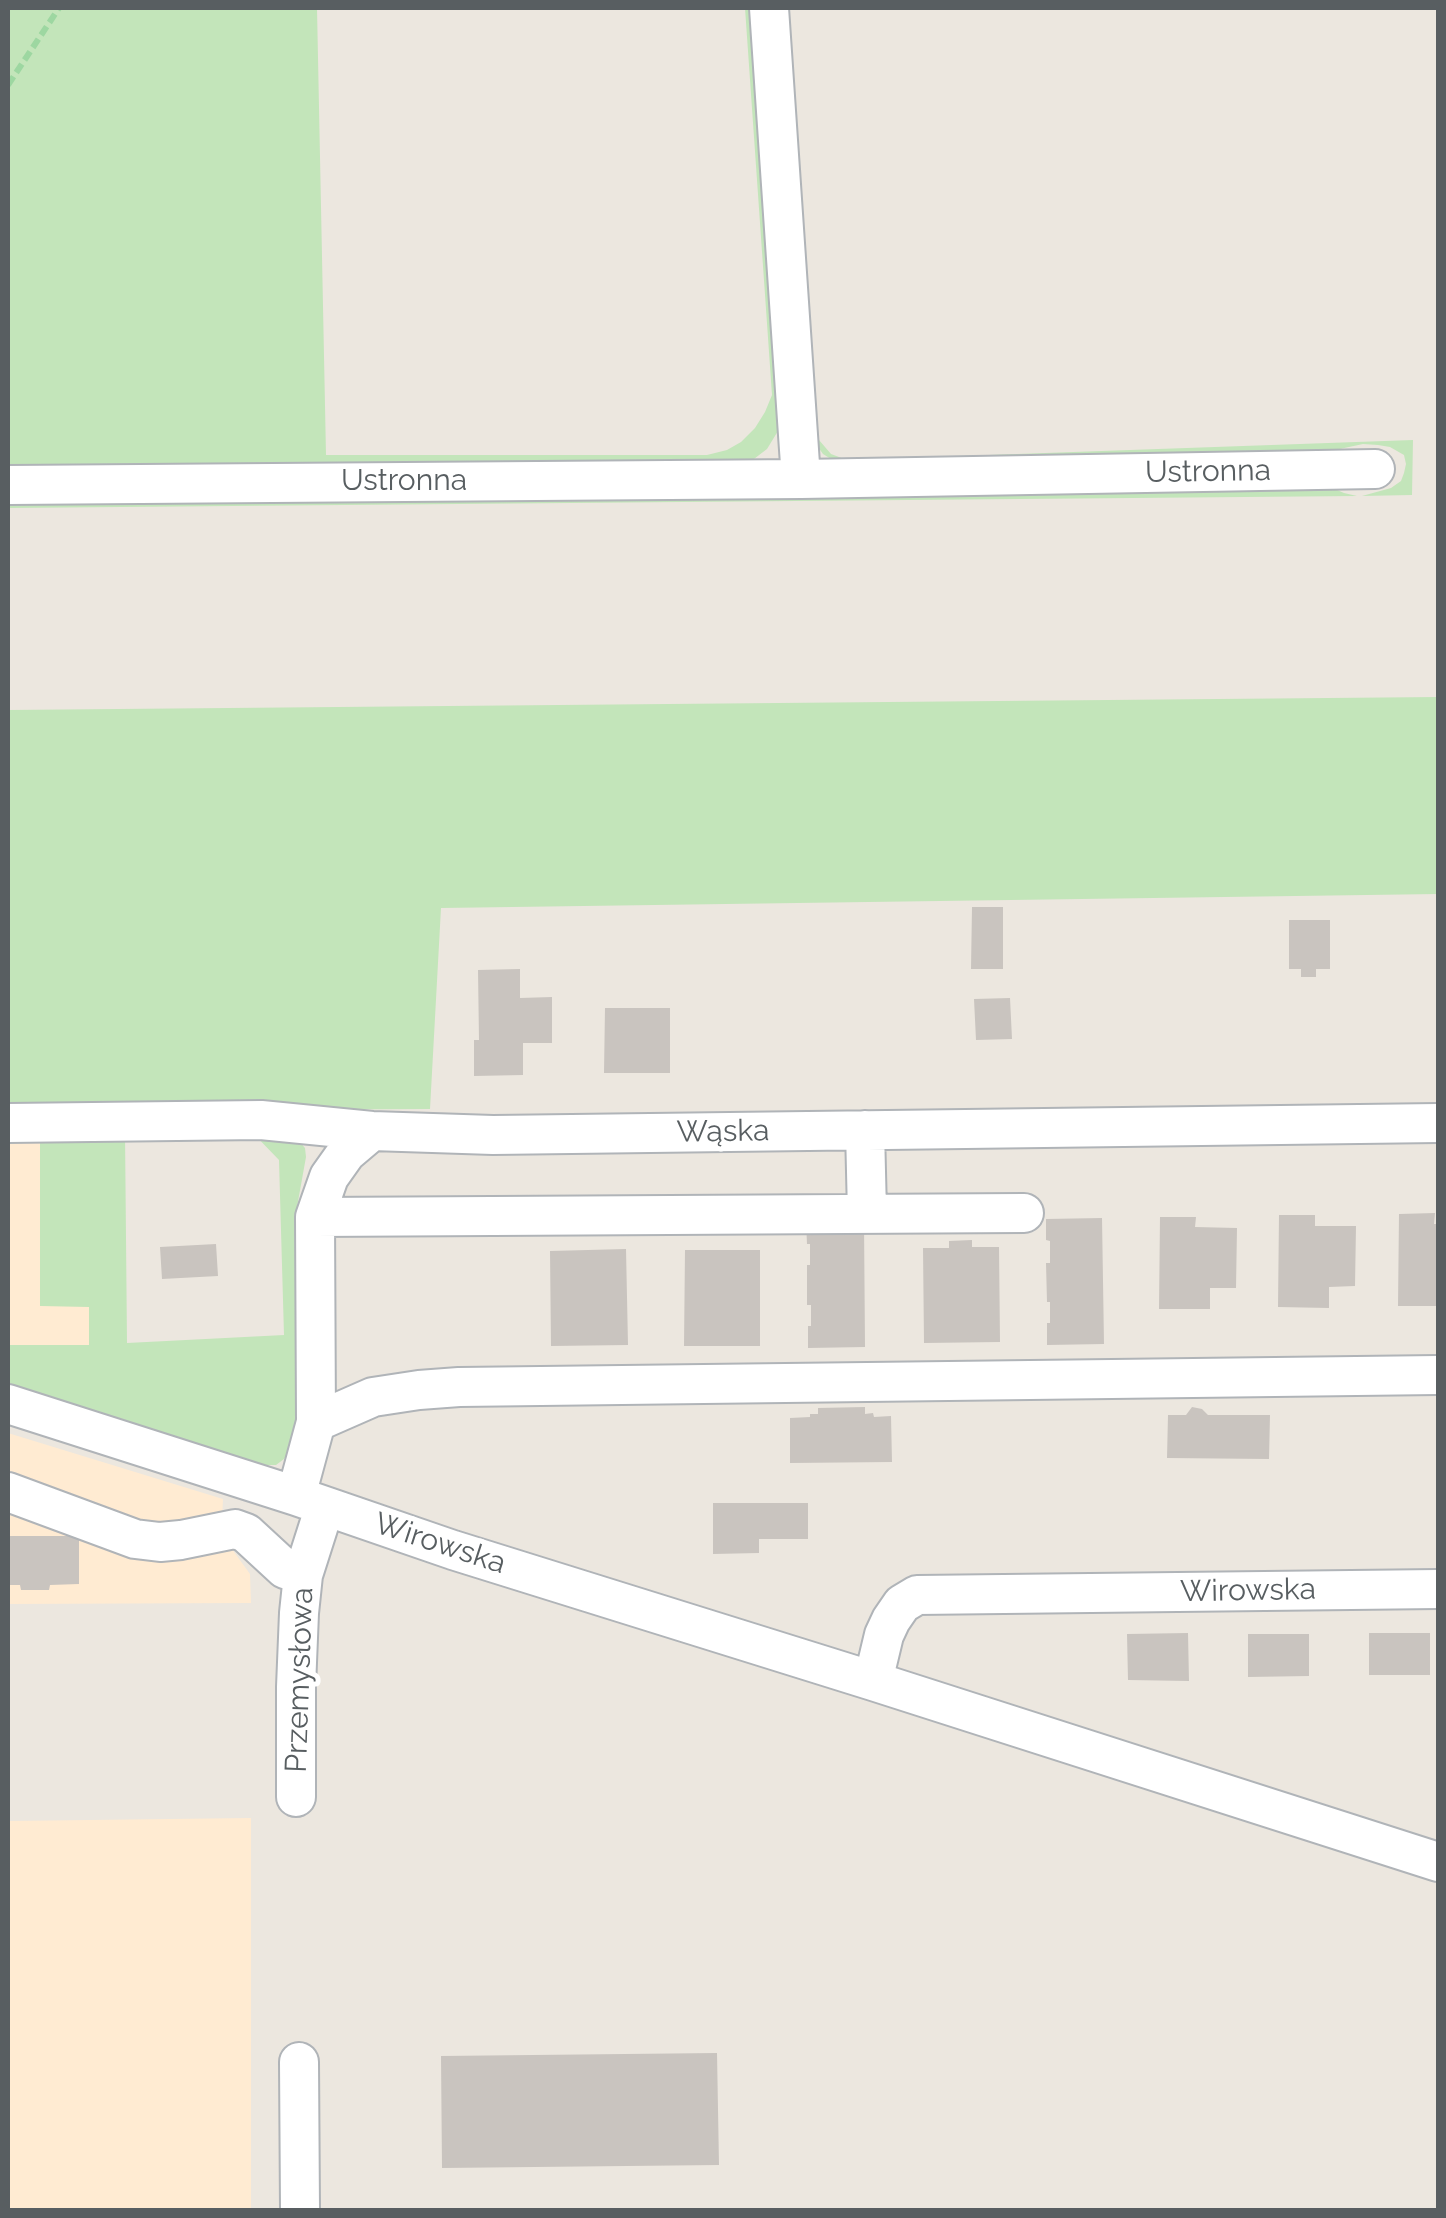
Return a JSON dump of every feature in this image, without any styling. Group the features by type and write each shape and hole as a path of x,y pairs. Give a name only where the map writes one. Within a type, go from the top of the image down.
{"street":[{"path":"768,8 801,478"},
{"name":"Ustronna","path":"8,485 1375,469"},
{"name":"Wąska","path":"8,1122 232,1119 372,1131 493,1135 1438,1123"},
{"path":"865,1130 867,1213"},
{"path":"372,1131 346,1153 329,1177 315,1217 1024,1213"},
{"name":"Przemysłowa","path":"296,1797 296,1688 316,1422 315,1217"},
{"path":"316,1422 373,1398 459,1386 1438,1375"},
{"name":"Wirowska","path":"8,1404 453,1550 1438,1862"},
{"path":"8,1492 135,1539 181,1540 235,1529 246,1533 285,1568 303,1575"},
{"name":"Wirowska","path":"873,1680 890,1620 902,1604 916,1595 1438,1589"},
{"path":"299,2062 300,2210"}],"path":[{"path":"8,84 59,8"}],"shaded area":[{"path":"8,1134 40,1134 89,1307 89,1346 8,1345"},
{"path":"8,1433 223,1499 221,1542 229,1545 250,1574 251,1603 8,1604"},
{"path":"251,1818 251,2210 8,2210 8,1821"}],"green space":[{"path":"8,8 317,8 326,455 707,455 741,442 755,428 772,395 745,8 756,8 782,420 778,431 767,449 750,462 8,473"},
{"path":"812,424 831,454 847,460 1413,440 1412,495 1362,496 1391,488 1404,473 1404,455 1378,445 1363,444 1310,459 839,464 816,444"},
{"path":"1328,486 1357,496 8,508 8,498"},
{"path":"1438,697 1438,894 441,908 430,1109 8,1111 8,710"},
{"path":"249,1129 298,1140 306,1157 297,1207 295,1430 284,1459 276,1465 256,1465 8,1389 8,1345 89,1345 89,1307 40,1306 40,1134 125,1133 127,1343 284,1335 279,1160"}],"building":[{"path":"972,907 1003,907 1003,969 971,969"},
{"path":"1289,920 1330,920 1330,969 1316,969 1316,977 1301,977 1301,969 1289,969"},
{"path":"520,969 520,998 552,997 552,1043 523,1043 523,1075 474,1076 474,1040 479,1040 478,970"},
{"path":"1010,998 1012,1039 976,1040 974,999"},
{"path":"605,1008 670,1008 670,1073 604,1073"},
{"path":"1435,1213 1438,1306 1398,1306 1399,1214"},
{"path":"1279,1215 1315,1215 1315,1226 1356,1226 1355,1286 1329,1287 1329,1308 1278,1307"},
{"path":"1160,1217 1196,1217 1195,1227 1237,1228 1236,1288 1210,1288 1210,1309 1159,1309"},
{"path":"1102,1218 1104,1344 1047,1345 1050,1302 1046,1263 1050,1263 1050,1241 1046,1240 1046,1219"},
{"path":"806,1222 864,1222 865,1347 808,1348 811,1305 807,1305 810,1244"},
{"path":"972,1240 972,1247 999,1247 1000,1342 924,1343 923,1248 949,1248 949,1241"},
{"path":"216,1244 218,1276 162,1279 160,1247"},
{"path":"626,1249 628,1345 551,1346 550,1251"},
{"path":"685,1250 760,1250 760,1346 684,1346"},
{"path":"865,1407 865,1414 891,1416 892,1462 790,1463 790,1418 810,1417 818,1414 818,1408"},
{"path":"1192,1407 1208,1415 1270,1415 1269,1459 1167,1458 1168,1415 1186,1415"},
{"path":"713,1503 808,1503 808,1539 759,1539 759,1553 713,1554"},
{"path":"8,1536 79,1536 79,1584 50,1585 49,1590 21,1590 20,1585 8,1585"},
{"path":"1188,1633 1189,1681 1128,1680 1127,1634"},
{"path":"1369,1633 1430,1633 1430,1675 1369,1675"},
{"path":"1248,1634 1309,1634 1309,1676 1248,1677"},
{"path":"717,2053 719,2165 442,2168 441,2056"}]}
